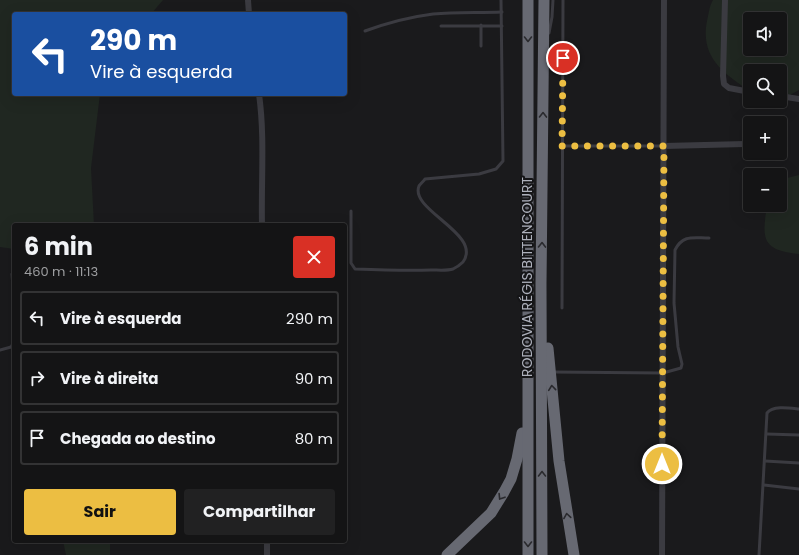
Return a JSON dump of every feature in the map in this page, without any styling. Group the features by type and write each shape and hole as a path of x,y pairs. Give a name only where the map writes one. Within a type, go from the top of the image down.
{"highway":[{"name":"RODOVIA RÉGIS BITTENCOURT","path":"528,0 528,555"},
{"name":"RODOVIA RÉGIS BITTENCOURT","path":"542,555 541,284 544,0"},
{"path":"541,284 559,461 574,555"},
{"path":"447,555 491,513 511,479 521,440 528,351"}],"street":[{"path":"248,0 250,12"},
{"path":"662,555 664,0"},
{"path":"724,0 724,84 729,88 743,91"},
{"path":"259,96 262,118 262,223"},
{"path":"787,97 799,99"},
{"path":"664,146 743,144"},
{"path":"267,543 268,555"}],"lane":[{"path":"351,211 351,262 355,269 454,269 463,261 466,251 464,243 451,228 424,204 418,193 419,186 425,179 479,174 496,169 503,161 502,0"},
{"path":"544,54 552,17 553,0"},
{"path":"562,308 563,0"},
{"path":"364,31 390,22 420,16 435,14 502,12"},
{"path":"441,26 502,26"},
{"path":"481,26 481,46"},
{"path":"562,146 664,146"},
{"path":"550,372 663,373 681,368 682,364 678,346 674,303 675,250 679,242 686,238 709,238"},
{"path":"0,350 12,345"},
{"path":"759,555 767,413 774,408 799,409"},
{"path":"766,434 799,436"},
{"path":"765,461 799,463"},
{"path":"764,485 799,489"}],"shaded area":[{"path":"0,0 163,0 153,12 12,12 12,96 100,96 91,168 94,223 12,223 12,249 0,247"},
{"path":"713,0 799,0 799,90 787,96 787,64 743,64 743,86 731,78 716,63 710,54 707,45 707,21"},
{"path":"799,175 799,254 787,252 771,246 767,241 765,234 766,212 787,212 787,178"},
{"path":"63,543 110,543 110,555 66,555"}],"route":[{"path":"563,58 562,146 664,146 662,464"}]}
